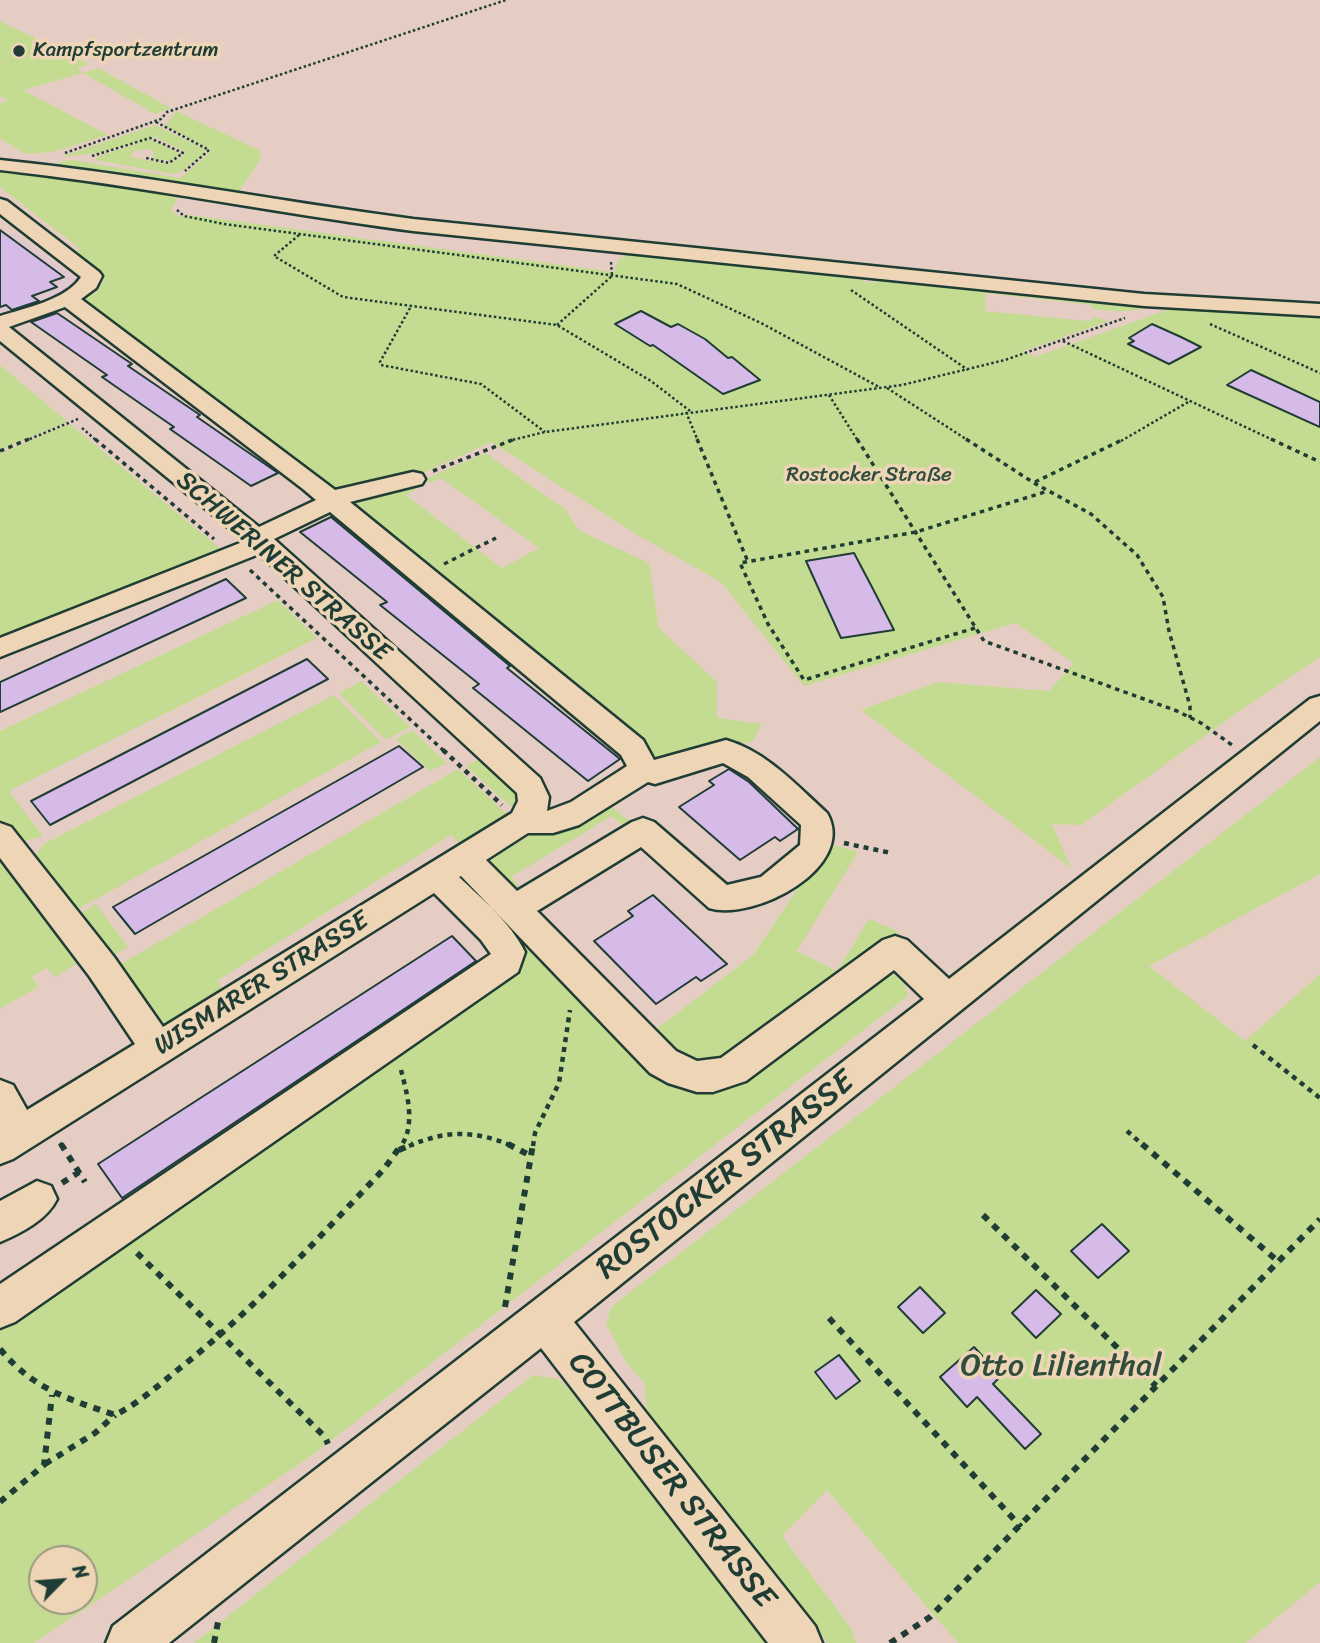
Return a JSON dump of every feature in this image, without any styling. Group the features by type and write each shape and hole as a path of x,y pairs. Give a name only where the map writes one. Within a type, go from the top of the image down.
{"street":[{"path":"0,165 414,225 1144,300 1320,310"},
{"path":"0,205 92,276 92,282 75,295 0,323"},
{"path":"75,295 424,575 632,748 643,768 655,773 726,751 759,769 816,821 818,838 814,851 771,888 721,899 643,830 516,908"},
{"name":"SCHWERINER STRASSE","path":"0,330 259,541 529,786 535,796 534,808 523,821"},
{"path":"0,649 235,556 331,500 413,479"},
{"name":"ROSTOCKER STRASSE","path":"130,1643 545,1319 1320,706"},
{"path":"523,821 544,825 573,815 636,776 643,768"},
{"name":"WISMARER STRASSE","path":"22,1133 523,821"},
{"path":"0,835 103,967 158,1049"},
{"path":"450,866 516,908 663,1062 687,1076 710,1078 733,1070 895,950 948,999"},
{"path":"0,1308 506,962 508,952 450,866"},
{"path":"0,1096 22,1133"},
{"path":"0,1223 37,1199"},
{"name":"COTTBUSER STRASSE","path":"545,1319 798,1643"}],"path":[{"path":"25,167 155,121 167,112 506,0"},
{"path":"155,121 209,150 179,175"},
{"path":"94,162 86,158 150,138 183,153 169,163 146,158"},
{"path":"177,210 184,216 198,220 686,286 884,387 1034,483 1091,514 1137,555 1157,584 1163,597 1169,631 1190,706 1190,718"},
{"path":"299,234 274,256 343,297 557,325 650,381 692,412"},
{"path":"557,325 612,276 611,257"},
{"path":"870,272 866,283 849,289 968,370"},
{"path":"411,308 380,362 381,365 481,384 545,432"},
{"path":"413,479 503,442 545,432 884,387 968,370 1132,315"},
{"path":"1208,323 1320,373"},
{"path":"1063,340 1320,462"},
{"path":"828,395 984,641 1190,718 1253,760"},
{"path":"1034,483 1128,439 1190,401"},
{"path":"0,451 98,411"},
{"path":"686,412 748,562"},
{"path":"63,413 235,556 486,790 523,821"},
{"path":"975,628 804,680 781,650 756,603 740,563 916,532 1048,491"},
{"path":"424,575 496,538"},
{"path":"875,848 891,853"},
{"path":"496,1356 535,1133 559,1083 576,971"},
{"path":"1253,1045 1320,1098"},
{"path":"0,1502 44,1465 95,1433 115,1415 132,1407 220,1337 298,1262 399,1150 406,1139 411,1108 399,1067 383,1048"},
{"path":"399,1150 454,1131 487,1137 519,1148 531,1156"},
{"path":"1127,1131 1280,1263"},
{"path":"22,1133 85,1182"},
{"path":"983,1215 1156,1386"},
{"path":"890,1643 930,1617 1280,1263 1320,1219"},
{"path":"117,1227 130,1245 220,1337 326,1437 342,1477"},
{"path":"829,1318 1021,1527"},
{"path":"0,1349 7,1359 52,1395 115,1415"},
{"path":"44,1465 52,1395"}],"shaded area":[{"path":"14,233 84,284 0,316 0,238"}],"green space":[{"path":"0,21 89,64 77,68 83,73 23,90 108,135 52,152 26,154 0,139 0,103 9,100 0,96"},
{"path":"98,68 171,108 155,114 83,73"},
{"path":"176,111 259,150 259,161 237,195 418,221 1115,291 1320,305 1161,299 414,223 57,167 59,162 73,160 180,178 212,151 165,126"},
{"path":"155,125 203,148 206,153 182,171 173,174 95,160 150,139 181,154 170,161 152,159 154,152 148,149 135,151 130,157 169,164 185,155 185,152 155,137 98,153 60,157"},
{"name":"Rostocker Straße","path":"0,167 185,193 178,197 171,211 180,217 190,215 614,272 619,259 633,252 863,273 861,281 875,283 876,274 1151,305 1130,311 1093,309 1092,305 986,293 985,311 1088,321 1096,317 1109,321 1023,351 1035,357 1178,306 1320,313 1320,657 1248,705 1081,825 1052,824 1071,868 861,710 938,682 1049,691 1074,663 1015,623 804,686 721,582 639,536 491,442 425,472 338,492 77,302 96,292 105,279 73,252 80,249 0,187"},
{"path":"0,365 68,422 0,450"},
{"path":"70,424 229,556 0,644 0,453"},
{"path":"485,453 565,509 580,531 649,563 659,628 717,682 717,718 762,724 753,741 662,763 583,688 345,501 412,482 419,488 406,495 502,568 539,548 441,478 430,483 425,479"},
{"path":"278,600 317,638 9,791 43,836 22,842 0,824 0,731"},
{"path":"361,681 410,727 386,740 339,693"},
{"path":"334,695 381,742 71,913 33,866 36,854 44,844"},
{"path":"412,730 447,763 430,771 396,739"},
{"path":"484,756 522,794 518,813 466,766"},
{"name":"Otto Lilienthal","path":"1320,757 1320,874 1149,966 1245,1041 1320,974 1320,1582 1246,1643 958,1643 827,1490 782,1536 851,1628 856,1643 827,1643 648,1419 644,1382 627,1364 606,1323 612,1306"},
{"path":"458,769 511,818 464,847 451,835 218,980 223,995 170,1025 159,1024 112,969"},
{"path":"606,802 629,821 622,825 612,816 511,877 521,888 508,886 486,863 535,832"},
{"path":"828,843 858,852 797,951 837,971 869,919 899,932 887,946 727,1061 702,1065 678,1056 655,1030 753,955"},
{"path":"0,846 81,953 78,963 55,977 47,968 32,976 38,987 0,1009"},
{"path":"466,875 685,1084 887,971 903,980 908,996 307,1459 98,1600 98,1545 28,1545 28,1615 76,1615 34,1643 0,1643 0,1314 524,956 458,887 458,880"},
{"path":"96,904 128,947 106,960 74,917"},
{"path":"533,1375 558,1379 593,1410 766,1643 194,1643"}],"building":[{"path":"0,230 64,277 50,282 57,287 32,296 39,301 12,310 6,305 0,307"},
{"path":"641,311 671,327 678,324 705,339 760,380 723,394 653,345 650,346 615,324"},
{"path":"57,313 132,364 128,366 278,473 251,486 170,429 174,427 102,377 107,375 31,322"},
{"path":"1152,324 1201,347 1169,364 1128,344 1134,341 1129,338"},
{"path":"1251,370 1320,402 1320,427 1227,385"},
{"path":"331,517 510,666 507,668 620,759 588,781 473,688 479,684 380,605 387,602 300,532"},
{"path":"854,553 894,630 841,638 806,561"},
{"path":"226,579 246,598 0,712 0,682"},
{"path":"307,659 328,679 50,825 31,801"},
{"path":"399,746 423,767 135,934 113,907"},
{"path":"729,769 749,782 798,829 780,841 775,837 740,860 679,807 714,785 709,781"},
{"path":"653,895 727,964 701,981 696,977 656,1004 594,941 633,916 628,911"},
{"path":"452,936 476,961 122,1198 98,1164"},
{"path":"1102,1224 1129,1251 1098,1278 1071,1251"},
{"path":"920,1287 945,1313 923,1333 898,1307"},
{"path":"1036,1290 1061,1314 1036,1338 1012,1313"},
{"path":"974,1347 1001,1376 993,1384 1041,1434 1025,1449 977,1397 967,1407 940,1377"},
{"path":"839,1355 860,1381 836,1399 815,1372"}],"place":[{"name":"Kampfsportzentrum","path":"19,51"}]}
